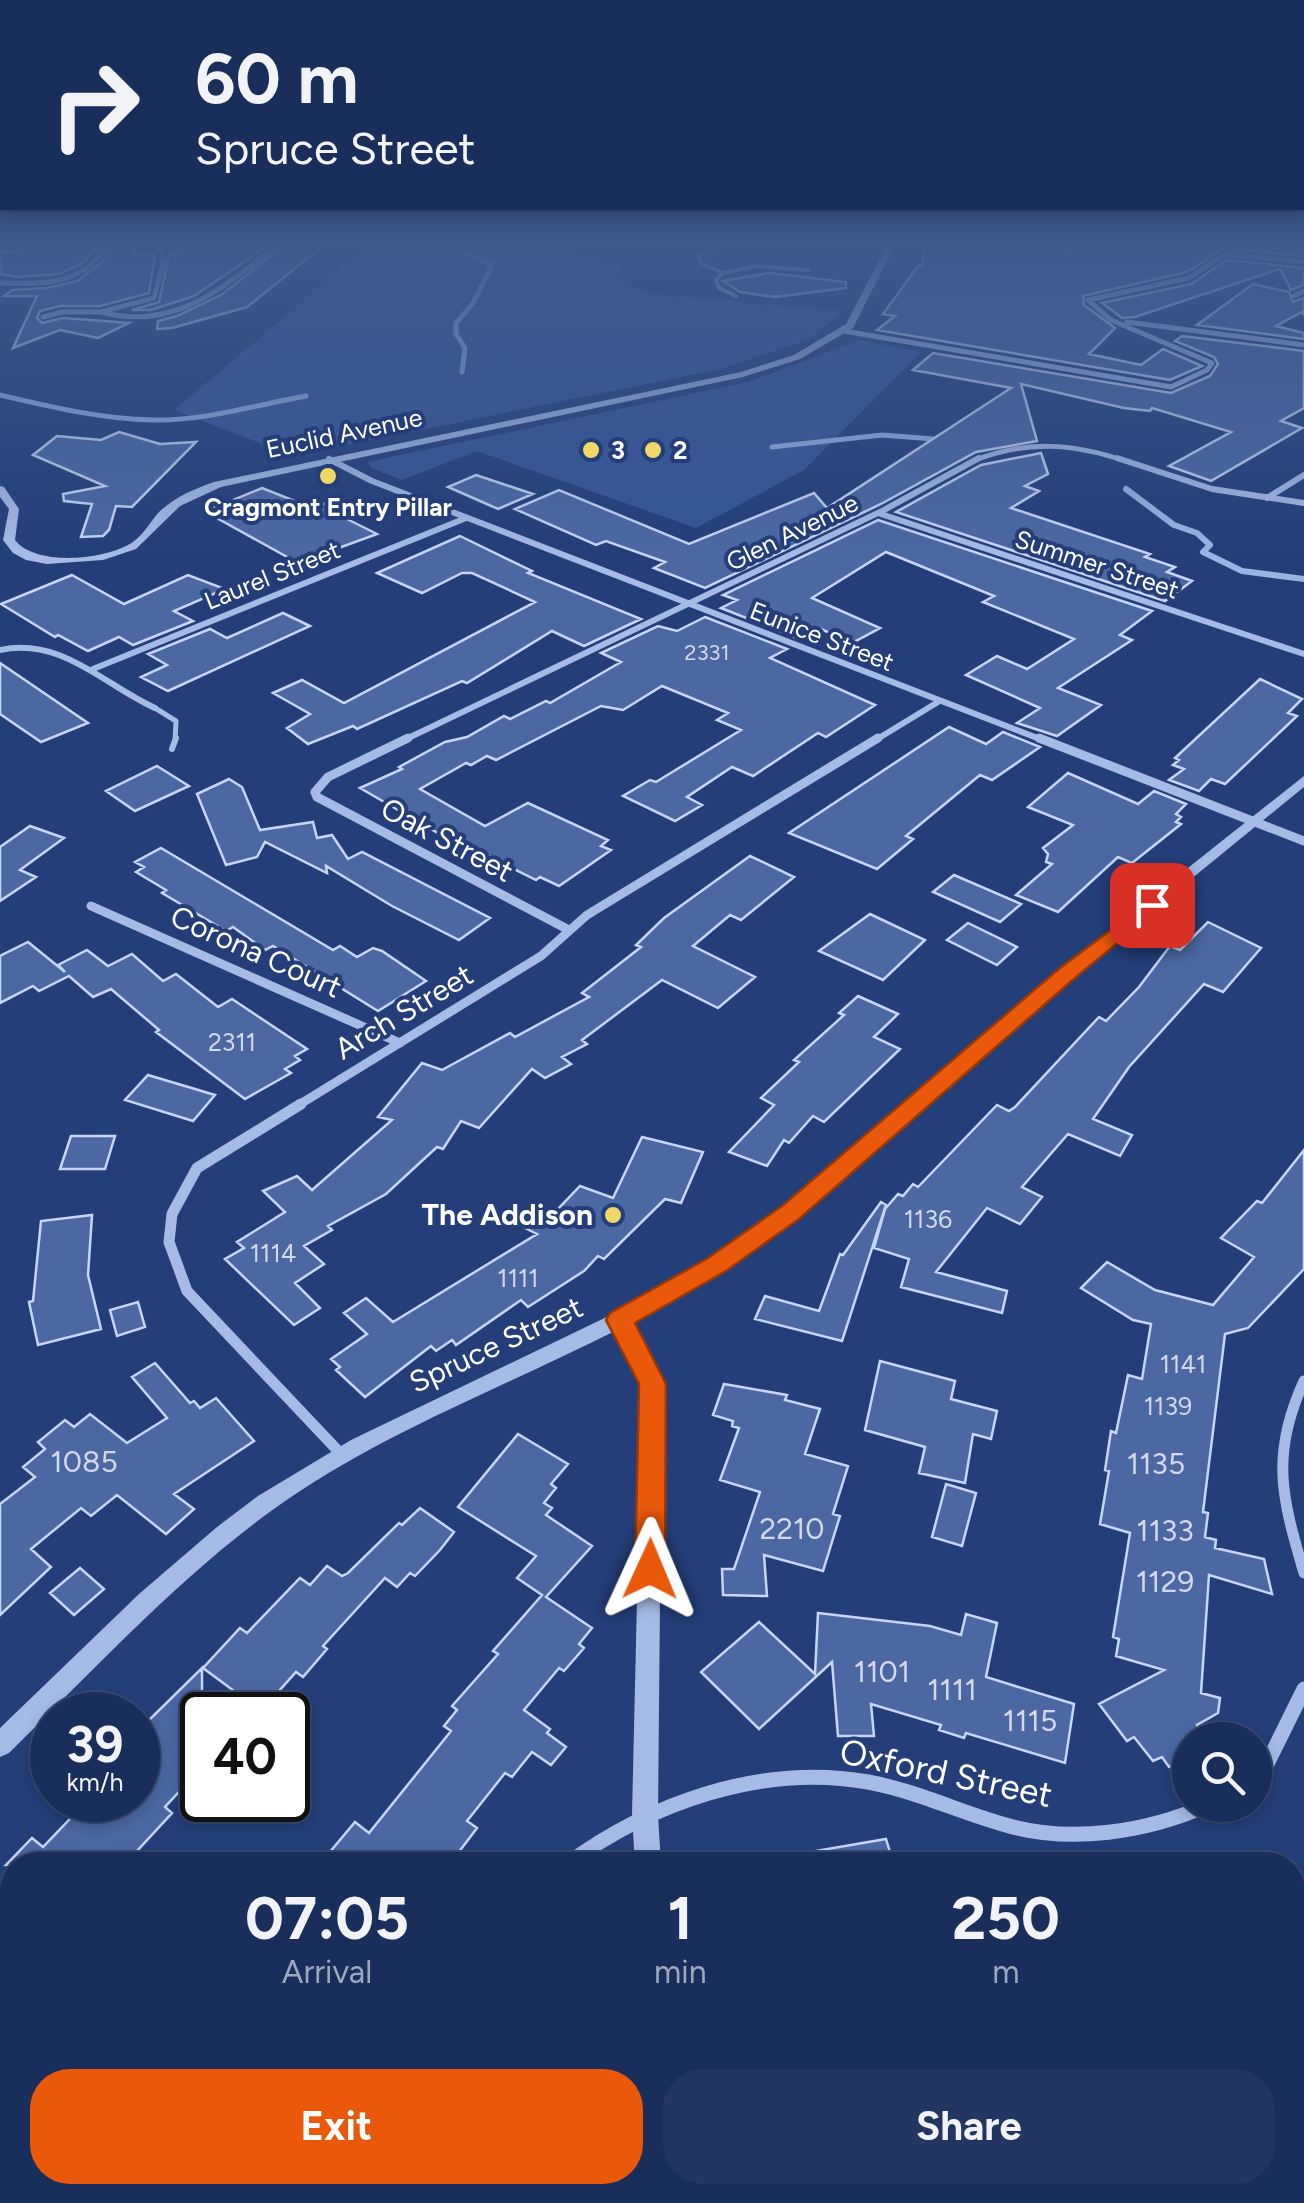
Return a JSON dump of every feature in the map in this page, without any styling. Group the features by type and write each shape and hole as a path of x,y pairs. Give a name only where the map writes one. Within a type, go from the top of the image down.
{"street":[{"name":"Euclid Avenue","path":"0,489 14,510 4,535 12,546 33,559 106,556 135,545 162,516 198,492 241,478 743,374 813,348"},
{"path":"938,348 1162,388 1181,384 1211,366 1209,360 1182,348"},
{"name":"Glen Avenue","path":"319,784 878,513 989,455 1036,444 1116,456 1211,489 1304,503"},
{"name":"Eunice Street","path":"329,460 686,604 1304,841"},
{"path":"1266,498 1304,476"},
{"name":"Summer Street","path":"878,513 1304,654"},
{"name":"Laurel Street","path":"93,669 466,518"},
{"path":"3,649 36,648 93,669 155,708"},
{"name":"Arch Street","path":"342,1454 188,1291 173,1267 167,1236 176,1198 197,1168 541,956 587,915 938,702"},
{"name":"Spruce Street","path":"0,1745 229,1530 342,1454 444,1401 619,1320 717,1264 814,1194 1067,973 1304,780"},
{"name":"Oak Street","path":"319,784 317,797 569,930"},
{"name":"Corona Court","path":"91,906 400,1044"},
{"path":"619,1320 645,1363 652,1384 647,1852"},
{"path":"1304,1381 1286,1416 1278,1483 1304,1572"},
{"path":"1272,1754 1304,1689"},
{"name":"Oxford Street","path":"582,1852 645,1814 740,1785 839,1778 925,1795 1022,1830 1126,1832 1172,1817"}],"lane":[{"path":"155,708 176,720 178,734 172,750"}],"shaded area":[{"path":"248,348 784,348 720,369 294,456 174,410"},
{"path":"839,348 900,348 921,352 804,470 696,528 477,451 402,480 372,468 367,462 748,382"}],"building":[{"path":"981,348 1095,348 1089,354 1141,365 1163,349 1202,366 1170,380"},
{"path":"1192,348 1304,351 1304,408 1281,421 1302,428 1211,481 1169,466 1231,432 1152,408 1124,408 1021,384 1037,441 976,452 881,504 705,588 654,568 665,562 606,541 596,545 515,509 559,490 689,544 814,493 827,508 1011,388 913,370 933,353 1171,393 1210,376 1218,364 1214,357"},
{"path":"119,432 160,444 196,442 132,507 116,506 109,530 103,536 81,537 92,504 64,501 63,494 105,486 33,455 57,436 101,440"},
{"path":"1041,453 1048,474 1025,486 1039,491 1011,508 1150,554 1145,557 1175,567 1167,572 1192,581 1165,601 896,512 981,465"},
{"path":"476,475 533,494 498,509 448,487"},
{"path":"262,488 312,508 326,503 357,515 347,519 377,534 298,563 213,516 225,511 216,507"},
{"path":"878,520 1152,611 1120,635 1132,640 1058,688 1101,705 1057,736 1017,723 1040,708 966,675 997,656 1027,669 1074,639 983,602 994,596 886,552 812,598 880,628 852,643 821,629 802,640 721,608 737,600 723,595"},
{"path":"460,536 532,571 528,573 641,619 584,646 552,631 467,683 462,681 357,729 353,726 308,744 287,728 310,714 273,693 302,680 344,703 535,602 472,573 462,573 422,593 377,573"},
{"path":"72,575 124,604 188,575 225,589 174,611 193,621 133,645 119,637 88,651 58,635 55,637 1,604"},
{"path":"283,613 310,626 168,691 141,677 167,665 148,654 210,629 227,638"},
{"path":"705,617 787,649 770,658 875,705 826,737 818,733 753,776 732,767 687,797 702,805 675,821 623,796 650,780 656,782 741,730 717,720 728,713 662,686 623,710 601,706 496,760 487,756 471,765 466,763 420,789 485,826 528,803 608,840 601,846 611,850 559,886 540,877 536,880 486,855 481,858 360,788 402,769 399,767 445,742 467,737 504,716 510,719 546,701 550,703 621,662 601,653 658,626 677,631"},
{"path":"0,663 88,723 41,742 0,714"},
{"path":"1260,679 1302,699 1288,713 1297,716 1225,784 1211,779 1199,791 1169,780 1184,769 1173,765 1179,760 1175,758"},
{"path":"949,727 986,744 1003,732 1040,747 992,780 980,775 906,836 913,839 877,869 789,833"},
{"path":"157,766 189,786 135,811 106,791"},
{"path":"1068,773 1138,804 1154,791 1186,804 1176,814 1181,817 1176,822 1181,824 1132,863 1118,857 1058,912 1016,895 1052,864 1046,862 1048,854 1043,848 1073,825 1028,807"},
{"path":"229,779 242,787 260,830 313,822 317,838 332,835 348,859 362,852 490,918 459,940 326,866 327,873 265,842 257,857 226,865 197,794"},
{"path":"30,826 64,838 20,870 36,877 0,901 0,847"},
{"path":"161,848 333,950 340,946 357,957 373,948 382,951 426,981 378,1011 273,946 265,950 233,927 226,931 162,893 166,890 136,872 144,867 135,862"},
{"path":"750,856 794,877 741,920 730,915 693,946 755,977 718,1008 662,980 582,1040 587,1044 562,1057 571,1064 545,1078 532,1069 479,1128 461,1121 443,1149 437,1147 386,1194 328,1226 332,1230 304,1246 324,1264 295,1283 320,1308 294,1325 225,1259 244,1248 237,1242 285,1212 263,1191 297,1176 312,1190 392,1120 378,1117 422,1063 442,1070 589,997 582,993 641,947 636,945 664,918"},
{"path":"954,875 1021,904 1000,922 933,892"},
{"path":"870,914 925,940 883,980 819,951"},
{"path":"1208,922 1261,948 1223,992 1204,984 1129,1067 1093,1119 1132,1135 1120,1156 1068,1134 1022,1187 1042,1197 1020,1224 987,1208 936,1272 1007,1291 1002,1313 901,1287 909,1259 874,1248 885,1209 913,1184 918,1187 997,1105 1009,1111 1015,1107 1099,1017 1106,1021 1139,987 1170,946 1180,950"},
{"path":"968,923 1017,947 997,965 947,940"},
{"path":"28,942 65,972 58,965 87,950 108,966 132,954 163,981 176,974 218,1007 232,999 307,1049 295,1056 300,1060 285,1069 291,1073 245,1099 156,1032 159,1030 111,989 93,997 69,976 39,991 33,986 0,1003 0,956"},
{"path":"858,996 898,1014 874,1037 900,1049 824,1122 813,1116 789,1143 784,1140 767,1166 729,1152 774,1105 761,1098"},
{"path":"148,1075 215,1095 193,1121 125,1100"},
{"path":"71,1136 115,1136 105,1169 60,1169"},
{"path":"642,1137 703,1152 681,1203 665,1199 604,1259 598,1256 584,1271 528,1307 521,1300 456,1345 452,1340 436,1351 431,1346 365,1397 336,1370 340,1367 331,1359 367,1334 344,1313 366,1298 393,1322 537,1234 525,1228 545,1208 555,1212 580,1186 613,1198"},
{"path":"1304,1150 1304,1269 1248,1328 1225,1334 1203,1512 1208,1513 1205,1537 1216,1540 1215,1548 1264,1559 1272,1594 1209,1575 1201,1693 1220,1698 1218,1713 1202,1722 1172,1722 1169,1767 1162,1757 1153,1761 1134,1737 1127,1741 1099,1704 1164,1670 1116,1656 1119,1639 1113,1637 1130,1533 1100,1524 1111,1431 1116,1433 1128,1375 1142,1379 1151,1324 1133,1320 1081,1288 1107,1262 1155,1290 1213,1305 1254,1257 1221,1238 1257,1201 1262,1203"},
{"path":"881,1202 886,1205 842,1341 755,1319 765,1296 819,1311 840,1254"},
{"path":"92,1215 88,1275 101,1329 38,1345 29,1302 33,1301 41,1221"},
{"path":"138,1302 145,1327 117,1336 110,1310"},
{"path":"880,1361 955,1381 951,1399 997,1411 991,1439 973,1434 965,1483 919,1473 925,1447 865,1430"},
{"path":"155,1363 190,1403 194,1401 200,1408 216,1398 254,1441 174,1494 194,1509 166,1534 117,1495 91,1516 81,1508 31,1549 51,1567 0,1615 0,1504 35,1477 23,1467 45,1449 38,1442 65,1420 74,1427 90,1414 127,1443 167,1418 132,1377"},
{"path":"724,1384 787,1395 785,1400 820,1409 805,1454 848,1466 833,1514 840,1516 823,1571 764,1555 767,1596 723,1595 722,1569 734,1569 760,1492 720,1480 739,1428 732,1426 733,1421 713,1415"},
{"path":"518,1434 568,1464 551,1484 556,1488 544,1503 552,1508 546,1515 592,1546 546,1597 592,1628 579,1644 584,1648 564,1671 559,1668 524,1710 566,1747 551,1765 532,1752 512,1777 505,1773 467,1821 477,1828 459,1852 330,1852 355,1822 369,1833 451,1731 444,1726 457,1710 452,1706 542,1595 517,1578 536,1556 458,1507"},
{"path":"946,1484 976,1493 962,1546 932,1537"},
{"path":"420,1508 454,1532 415,1576 410,1573 397,1587 385,1578 323,1646 327,1649 303,1677 296,1672 278,1692 235,1692 203,1668 240,1628 247,1633 300,1578 310,1585 327,1566 342,1576 348,1573 399,1523 402,1525"},
{"path":"80,1568 104,1589 74,1615 50,1593"},
{"path":"818,1613 930,1626 961,1635 966,1614 997,1623 986,1677 1074,1704 1065,1763 966,1733 964,1738 939,1730 941,1725 871,1704 874,1736 838,1736 832,1662 759,1729 701,1672 759,1622 815,1674"},
{"path":"202,1668 202,1692 180,1692 180,1791 165,1807 172,1813 136,1852 19,1852 32,1838 43,1847 67,1822 160,1822 160,1709"},
{"path":"886,1839 890,1852 810,1852"}],"waterway":[{"path":"462,372 465,348"},
{"path":"0,395 95,415 153,420 211,415 306,396"},
{"path":"772,447 882,435 947,440"},
{"path":"1126,489 1174,525 1197,533 1210,545 1203,552 1242,571 1304,579"}],"place":[{"name":"3","path":"591,450"},
{"name":"2","path":"653,450"},
{"name":"Cragmont Entry Pillar","path":"328,476"},
{"name":"The Addison","path":"613,1215"}],"route":[{"path":"650,1569 652,1384 645,1363 619,1320 768,1230 1067,973 1152,905"}]}
